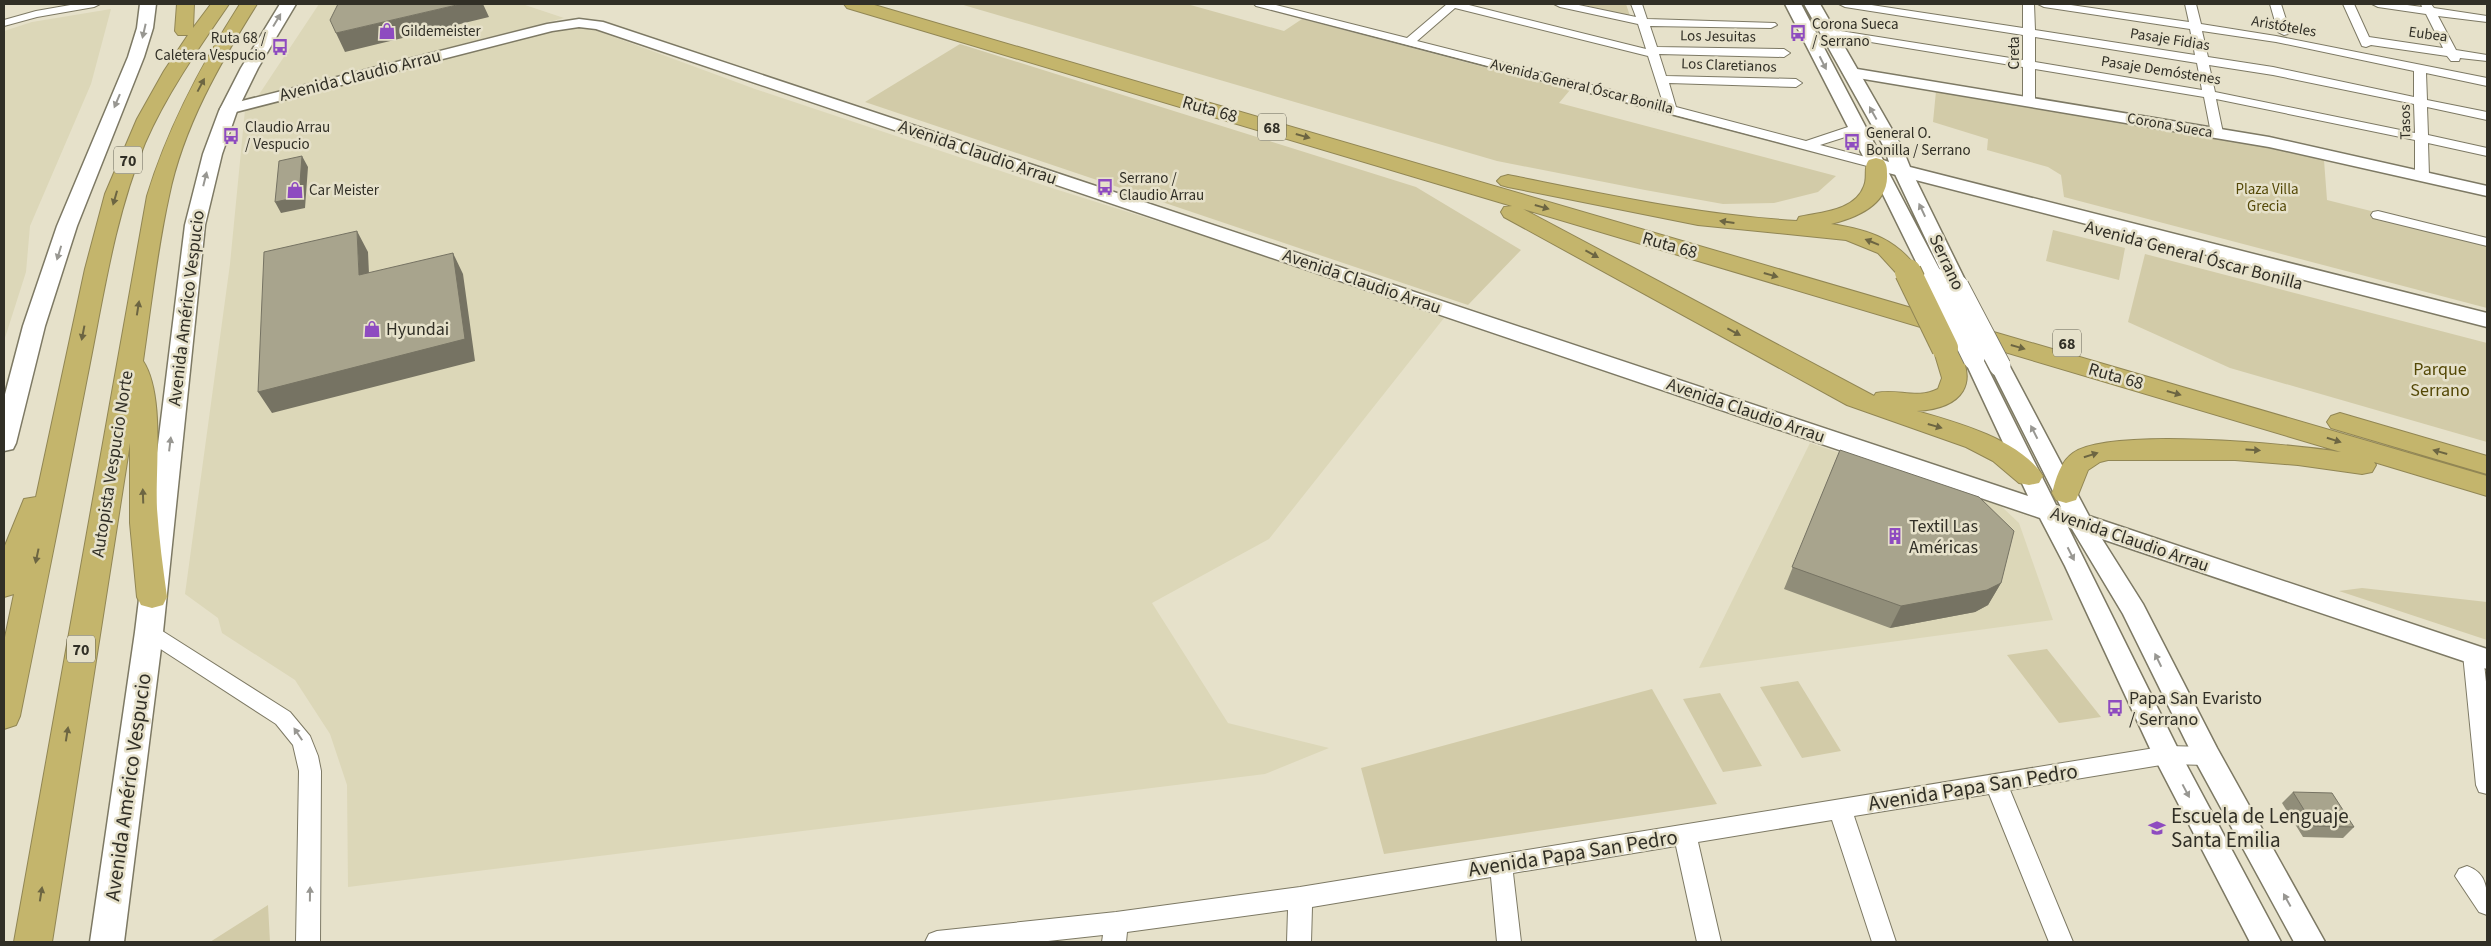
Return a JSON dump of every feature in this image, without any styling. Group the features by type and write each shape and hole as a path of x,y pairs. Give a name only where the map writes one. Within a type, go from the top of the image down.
{"highway":[{"path":"182,47 185,4"},
{"path":"182,47 200,4"},
{"path":"182,47 210,4"},
{"name":"70","path":"4,716 97,268 115,196 139,136 182,47 220,4"},
{"name":"Autopista Vespucio Norte","path":"33,942 152,223 162,178 189,110 248,4"},
{"path":"230,35 263,4"},
{"name":"Ruta 68","path":"853,4 2487,486"},
{"name":"Ruta 68","path":"897,4 2487,465"},
{"path":"1338,147 1490,202 1536,223 1856,399 1882,410 1972,439 2006,457 2029,476"},
{"path":"1776,227 1830,218 1864,202 1877,182 1876,164"},
{"path":"1502,179 1694,217 1776,227 1839,232 1867,239 1892,252 1908,272 1945,348 1955,380 1953,390 1940,399 1909,404 1888,400 1826,381"},
{"path":"130,356 142,397 144,420 144,520 152,597"},
{"path":"4,586 65,423"},
{"path":"2057,502 2075,467 2089,454 2123,451 2222,449 2284,453 2334,460 2434,481 2487,496"}],"main road":[{"path":"4,442 34,326 67,226 136,57 145,28 148,4"},
{"name":"Avenida Américo Vespucio","path":"108,942 149,632 195,225 209,162 228,108 252,63 288,4"},
{"name":"Serrano","path":"1793,4 1856,129 1876,164"},
{"name":"Serrano","path":"1812,4 1893,147 1903,172"},
{"name":"Avenida General Óscar Bonilla","path":"1876,164 2487,320"},
{"name":"Avenida General Óscar Bonilla","path":"1903,172 1927,186 2487,331"}],"street":[{"path":"4,23 36,14 94,4"},
{"name":"Avenida General Óscar Bonilla","path":"1260,4 1671,109 1876,164"},
{"name":"Los Jesuitas","path":"1433,4 1451,5 1652,52 1784,53"},
{"path":"1560,4 1643,22 1770,26"},
{"path":"1637,4 1671,109"},
{"name":"Pasaje Fidias","path":"1845,4 2289,74 2487,116"},
{"name":"Creta","path":"2029,4 2029,101"},
{"name":"Aristóteles","path":"2044,4 2276,38 2487,82"},
{"path":"2190,4 2217,133"},
{"path":"2275,4 2284,32"},
{"name":"Eubea","path":"2349,4 2365,42 2487,58"},
{"path":"2378,4 2427,7 2487,19"},
{"path":"1408,42 1451,5"},
{"path":"2427,7 2464,77"},
{"name":"Avenida Claudio Arrau","path":"228,108 552,27 579,23 598,25 2057,502 2080,522 2480,656"},
{"name":"Pasaje Demóstenes","path":"1828,32 2286,107 2487,152"},
{"name":"Tasos","path":"2420,68 2422,176"},
{"name":"Corona Sueca","path":"1851,73 2029,101 2290,146 2487,191"},
{"name":"Los Claretianos","path":"1661,79 1796,83"},
{"path":"1806,145 1856,129"},
{"name":"Serrano","path":"1876,164 1974,359 2029,476 2057,502"},
{"name":"Serrano","path":"1903,172 1958,286 2000,366 2057,502"},
{"path":"2378,216 2487,242"},
{"path":"2057,502 2082,575 2167,755 2266,942"},
{"path":"2080,522 2134,611 2207,756 2310,942"},
{"path":"149,632 283,718 300,736 306,748 310,771 308,942"},
{"path":"2480,656 2487,785"},
{"name":"Avenida Papa San Pedro","path":"937,942 1115,933 1300,898 2167,755 2207,756"},
{"path":"1996,783 2062,942"},
{"path":"1840,809 1884,942"},
{"path":"1685,834 1709,942"},
{"path":"1500,865 1509,942"},
{"path":"2467,876 2487,904"},
{"path":"1299,942 1300,898"}],"shaded area":[{"path":"319,4 522,4 564,18 258,96"},
{"path":"111,9 91,84 30,226 26,272 4,341 4,31 32,22"},
{"path":"560,27 587,27 755,89 1055,189 1204,236 1444,318 1269,539 1152,603 1228,723 1329,748 1265,774 348,887 347,785 330,734 295,680 222,633 218,618 185,594 230,264 245,110 468,53"},
{"path":"1810,443 2001,506 2019,523 2053,620 1699,668"}],"green space":[{"path":"960,4 1187,4 1284,31 1302,19 1570,90 1559,103 1836,176 1818,192 1774,203 1723,204 1497,161"},
{"path":"1580,4 1626,4 1630,16"},
{"path":"960,44 1416,187 1521,250 1468,305 865,102"},
{"name":"Plaza Villa Grecia","path":"1936,91 2234,140 2324,160 2327,200 2487,240 2487,308 2064,197 2061,175 2048,167 1987,150 1988,139 1933,122"},
{"path":"2053,230 2125,248 2119,280 2046,261"},
{"name":"Parque Serrano","path":"2145,254 2487,343 2487,442 2230,368 2128,322"},
{"path":"2362,588 2487,602 2487,640 2339,591"},
{"path":"2047,649 2101,717 2059,723 2007,655"},
{"path":"1798,681 1841,751 1802,758 1760,687"},
{"path":"1652,689 1717,804 1384,854 1361,768"},
{"path":"1720,693 1762,766 1723,772 1683,699"},
{"path":"268,905 270,942 210,942"}],"building":[{"path":"338,4 461,4 336,33 330,20"},
{"path":"302,156 299,197 275,202 279,161"},
{"name":"Hyundai","path":"357,231 359,275 453,253 465,339 258,392 264,252"},
{"name":"Textil Las Américas","path":"1840,450 1979,497 2014,531 2001,583 1987,590 1901,606 1792,567"},
{"path":"2293,792 2332,793 2354,827 2314,826"}],"place":[{"name":"Gildemeister","path":"387,31"},
{"name":"Corona Sueca / Serrano","path":"1798,33"},
{"name":"Ruta 68 / Caletera Vespucio","path":"280,47"},
{"name":"Claudio Arrau / Vespucio","path":"231,136"},
{"name":"General O. Bonilla / Serrano","path":"1852,142"},
{"name":"Serrano / Claudio Arrau","path":"1105,187"},
{"name":"Car Meister","path":"295,190"},
{"name":"Hyundai","path":"372,329"},
{"name":"Textil Las Américas","path":"1895,536"},
{"name":"Papa San Evaristo / Serrano","path":"2115,708"},
{"name":"Escuela de Lenguaje Santa Emilia","path":"2157,828"}]}
